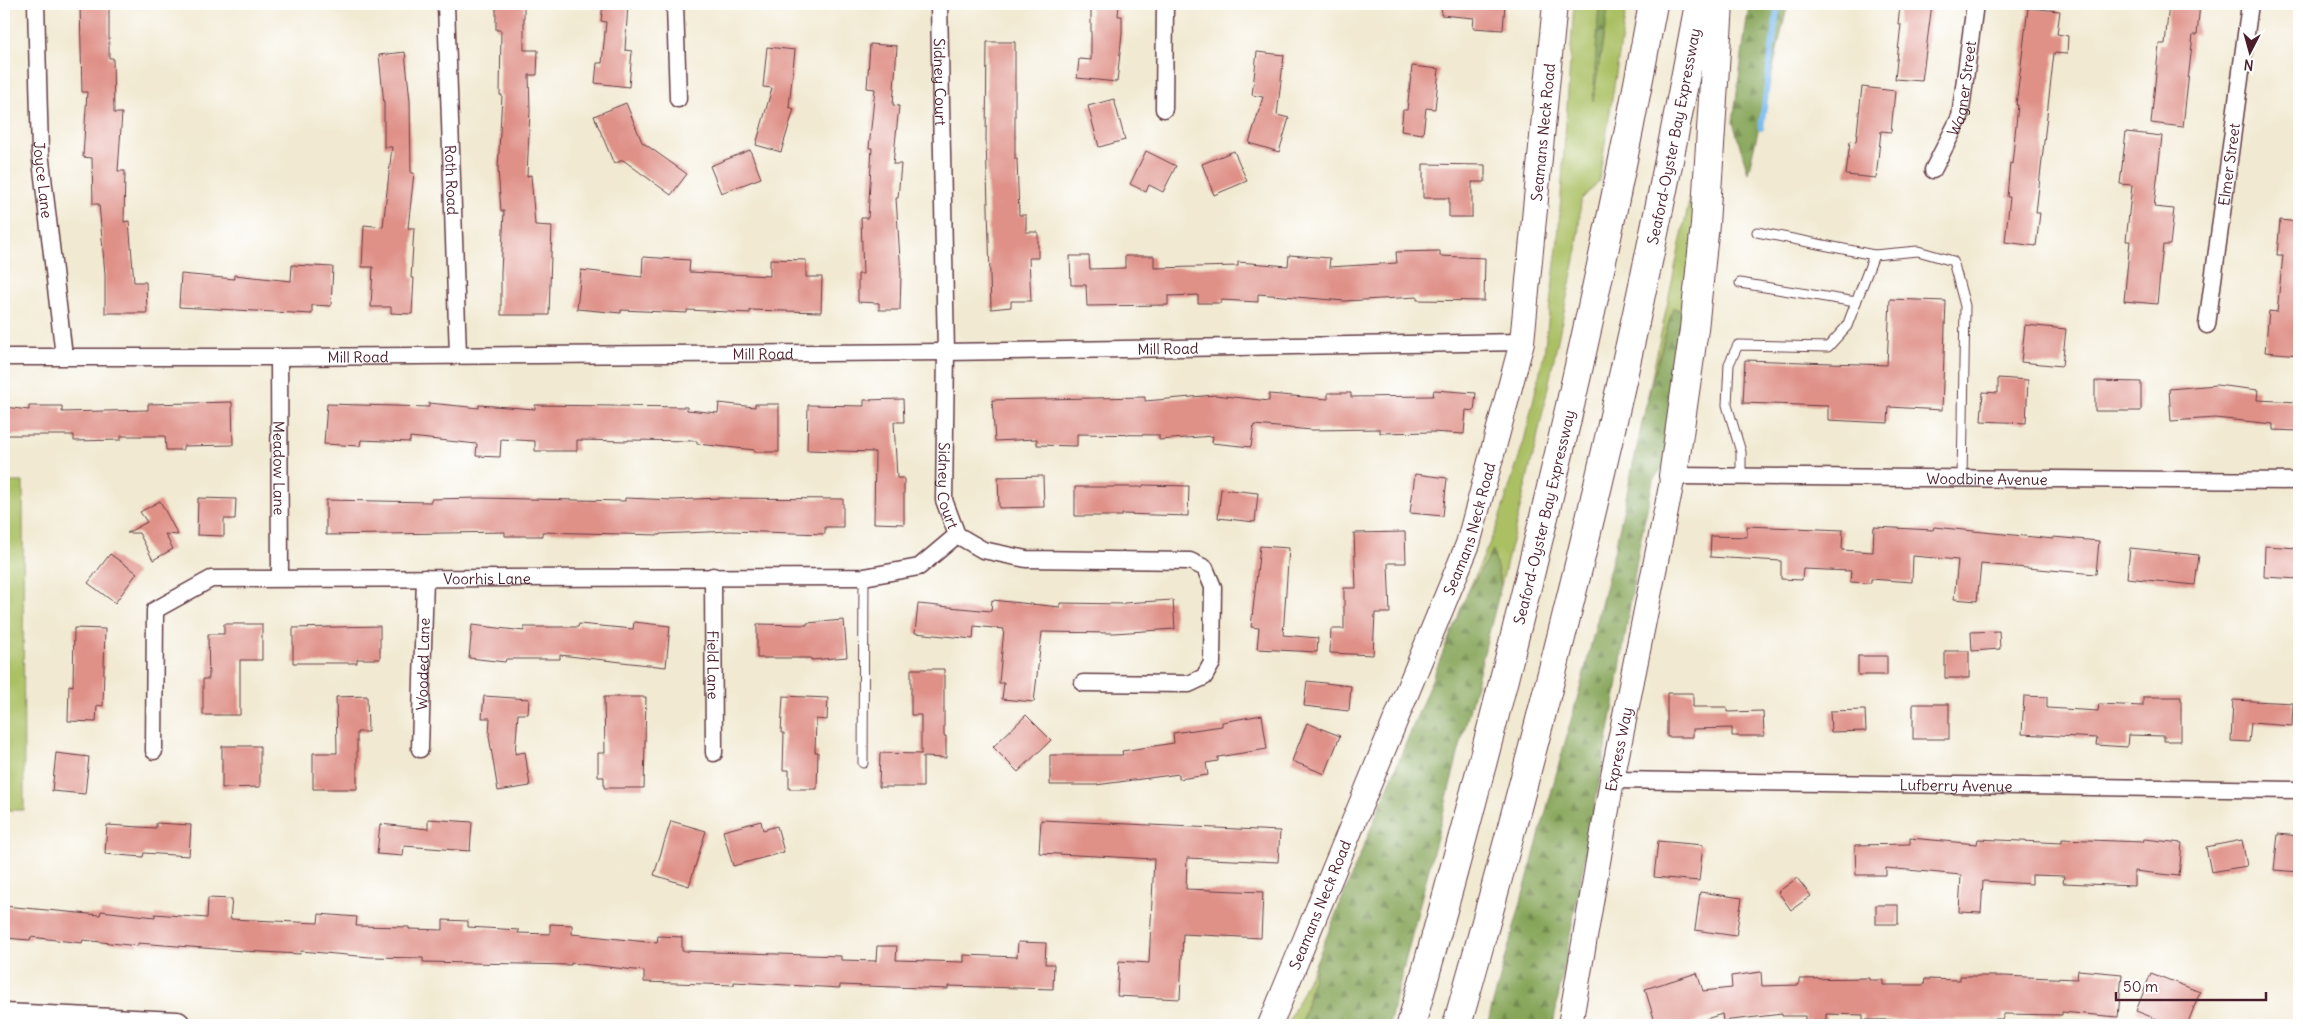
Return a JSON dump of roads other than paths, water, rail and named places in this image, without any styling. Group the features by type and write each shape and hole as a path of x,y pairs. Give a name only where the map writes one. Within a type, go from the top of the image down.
{"highway":[{"name":"Seaford-Oyster Bay Expressway","path":"1411,1025 1488,746 1558,457 1616,188 1653,4"},
{"name":"Seaford-Oyster Bay Expressway","path":"1457,1025 1531,757 1605,456 1699,4"},
{"path":"1673,476 1694,329 1705,224 1720,4"}],"main road":[{"path":"4,1017 177,1025"}],"street":[{"name":"Joyce Lane","path":"36,4 40,152 64,356"},
{"name":"Roth Road","path":"446,4 458,356"},
{"path":"675,4 678,98"},
{"name":"Sidney Court","path":"939,4 946,352 944,500 956,535 983,550 1026,559 1190,561 1205,568 1213,587 1212,663 1204,677 1189,684 1083,682"},
{"path":"1164,109 1165,4"},
{"name":"Seamans Neck Road","path":"1270,1025 1468,544 1522,342 1555,4"},
{"name":"Wagner Street","path":"1933,170 1960,117 1975,4"},
{"name":"Elmer Street","path":"2207,325 2250,4"},
{"name":"Mill Road","path":"4,356 280,357 946,352 1522,342"},
{"name":"Meadow Lane","path":"280,357 280,578"},
{"name":"Woodbine Avenue","path":"1673,476 2299,481"},
{"name":"Express Way","path":"1570,1025 1612,780 1673,476"},
{"name":"Voorhis Lane","path":"154,752 155,610 211,579 864,577 919,567 956,535"},
{"name":"Field Lane","path":"713,576 714,753"},
{"name":"Wooded Lane","path":"420,749 426,578"},
{"name":"Lufberry Avenue","path":"1612,780 2299,790"}],"lane":[{"path":"1757,232 1874,255 1918,251 1953,260 1965,306 1962,478"},
{"path":"1741,476 1741,452 1727,405 1729,364 1738,345 1828,347 1847,326 1874,255"},
{"path":"1740,283 1856,302"},
{"path":"863,763 864,577"}],"waterway":[{"path":"1761,128 1778,4"}]}
